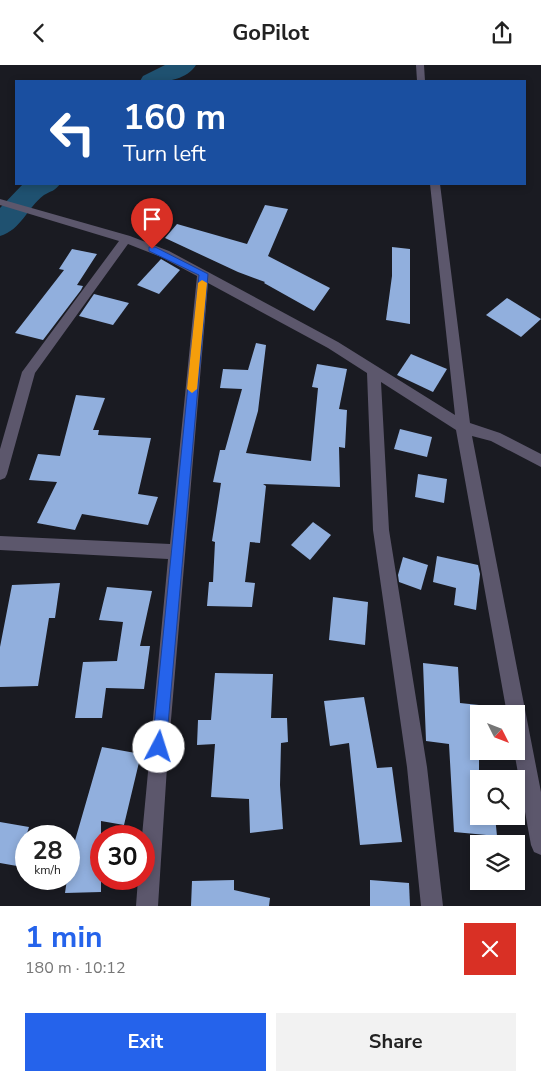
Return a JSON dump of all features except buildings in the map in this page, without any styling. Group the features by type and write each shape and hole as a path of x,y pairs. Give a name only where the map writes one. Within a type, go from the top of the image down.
{"street":[{"path":"420,65 422,80"},
{"path":"434,185 463,427 541,845"},
{"path":"0,202 126,239 165,254 332,345 463,427 495,437 541,461"},
{"path":"0,474 29,372 126,239"},
{"path":"147,906 176,552 203,274"},
{"path":"374,372 381,530 417,767 432,906"},
{"path":"0,543 176,552"}],"waterway":[{"path":"154,80 184,65"},
{"path":"0,226 34,189 44,185"}],"slow traffic":[{"path":"192,389 202,283"}],"route":[{"path":"152,249 203,274 159,747"}]}
